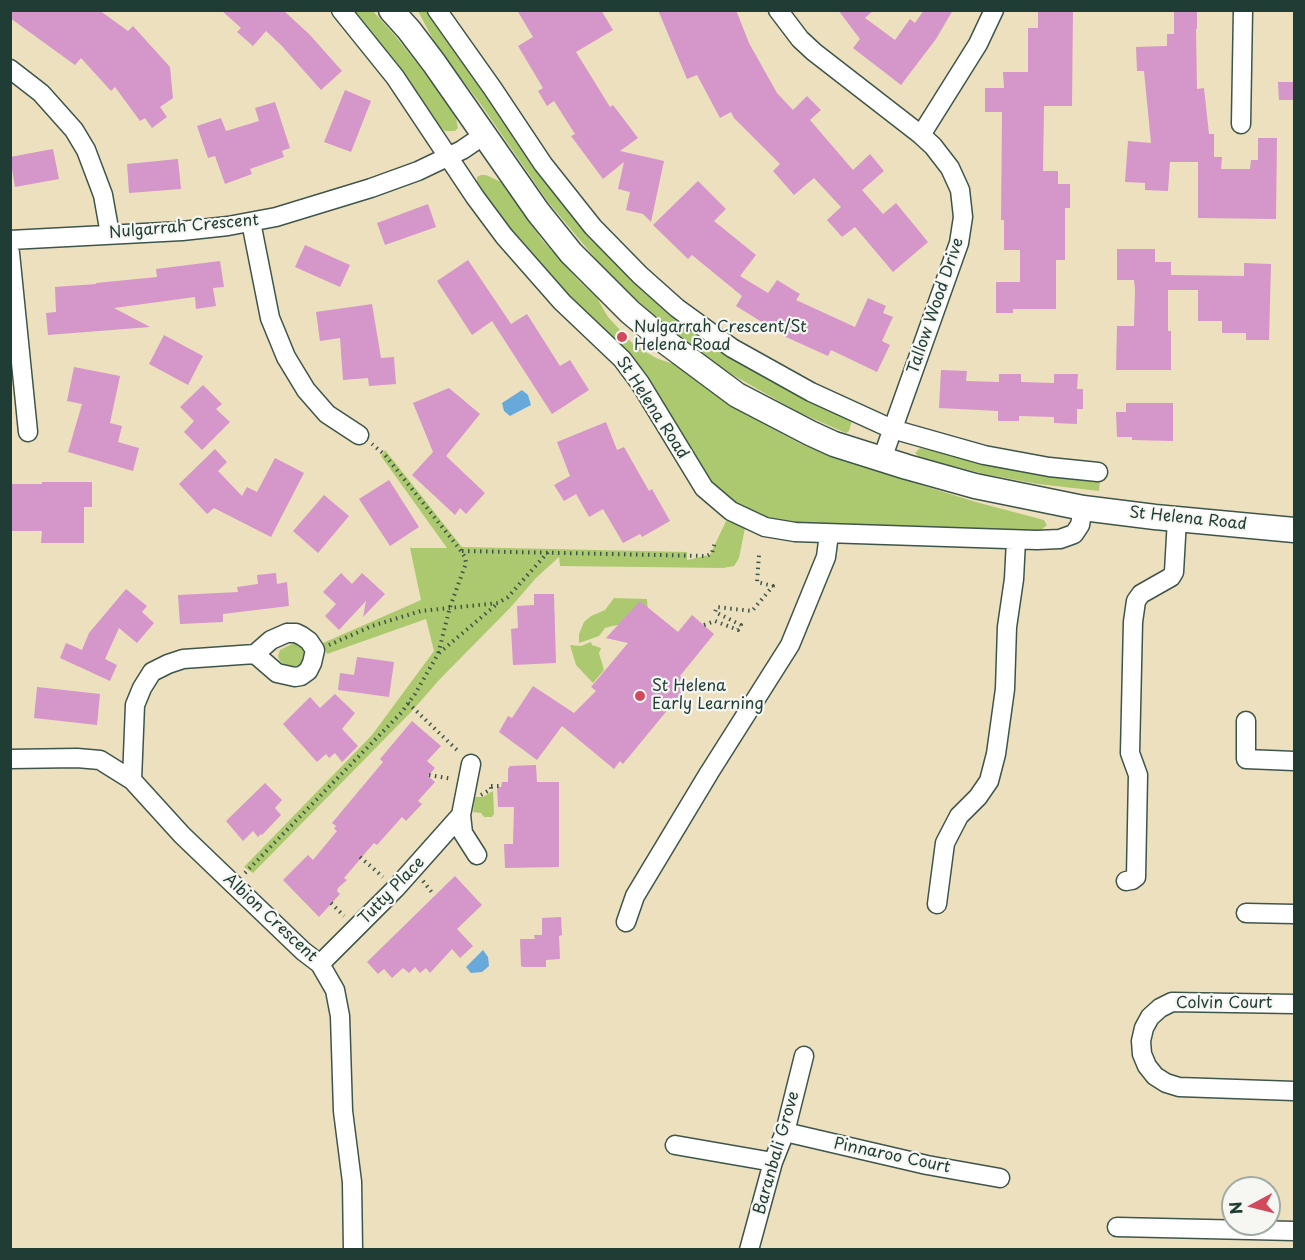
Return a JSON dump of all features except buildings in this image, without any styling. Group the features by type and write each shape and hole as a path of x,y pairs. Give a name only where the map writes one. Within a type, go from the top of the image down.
{"main road":[{"name":"St Helena Road","path":"391,10 409,30 538,212 571,253 630,312 667,344 730,390 762,409 826,440 975,486 1083,508 1294,530"}],"street":[{"name":"St Helena Road","path":"341,10 395,77 475,197 521,257 562,302 614,350 630,369 704,488 731,511 754,524 779,531 1051,540 1068,538 1077,530 1083,508"},
{"path":"437,10 566,196 593,227 640,275 677,308 732,348 811,392 892,429 984,455 1049,467 1098,472"},
{"name":"Tallow Wood Drive","path":"778,10 800,39 814,52 921,135 943,157 955,179 962,203 962,230 950,272 882,459"},
{"path":"921,135 978,44 994,10"},
{"path":"1241,124 1243,10"},
{"path":"10,69 41,93 74,130 86,150 100,187 107,211 110,234"},
{"name":"Nulgarrah Crescent","path":"10,240 172,231 251,222 299,211 371,188 449,157 484,135"},
{"path":"251,222 270,318 286,357 306,390 327,414 359,435"},
{"path":"10,253 28,432"},
{"path":"1126,881 1136,877 1138,775 1130,753 1133,622 1136,601 1140,594 1171,577 1174,572 1177,519"},
{"path":"626,922 635,896 790,645 826,556 829,534"},
{"path":"936,904 945,843 959,816 978,797 989,781 996,754 1005,689 1007,627 1014,579 1016,540"},
{"path":"132,780 135,705 152,672 183,659 255,654 272,640 287,633 302,636 315,650 308,671 295,677 277,673 255,654"},
{"path":"1246,721 1246,759 1294,761"},
{"name":"Albion Crescent","path":"10,759 100,760 132,780 182,835 233,885 303,951 320,964 335,990 340,1016 343,1110 352,1182 353,1250"},
{"path":"471,764 461,815 463,833 477,855"},
{"name":"Tutty Place","path":"320,964 396,888 461,815"},
{"path":"1246,913 1294,914"},
{"name":"Colvin Court","path":"1294,1004 1172,1002 1160,1008 1150,1017 1141,1041 1142,1054 1147,1066 1155,1076 1166,1083 1179,1087 1294,1090"},
{"name":"Baranbali Grove","path":"749,1250 773,1162 785,1132 804,1056"},
{"name":"Pinnaroo Court","path":"785,1132 927,1165 1000,1178"},
{"path":"675,1145 773,1162"},
{"path":"1117,1227 1294,1231"}],"path":[{"path":"359,435 385,455 461,551 466,563"},
{"path":"461,551 707,556 712,553 715,542"},
{"path":"233,885 401,713 415,694 438,654 450,608 471,551"},
{"path":"438,654 508,597 548,552"},
{"path":"704,625 715,621 738,630 741,625 715,612 717,607 752,611 773,586 757,582 759,555"},
{"path":"315,650 398,617 431,609 498,603"},
{"path":"408,702 457,750"},
{"path":"429,775 452,779"},
{"path":"491,786 502,786"},
{"path":"360,857 383,877"},
{"path":"331,903 345,917"}],"green space":[{"path":"353,11 373,11 397,38 435,86 456,118 458,128 455,131 445,131 441,128 410,83"},
{"path":"418,11 430,13 544,180 579,225 619,265 744,365 787,389 852,420 849,431 846,433 798,412 724,370 666,327 605,270 548,202 482,106 437,47"},
{"path":"481,175 501,182 542,240 597,298 608,317 634,345 656,358 676,365 741,412 801,444 834,458 976,502 1044,520 1047,525 1040,531 969,531 777,522 748,513 714,488 555,282 511,231 477,184 477,177"},
{"path":"920,448 1018,471 1100,481 1099,491 1038,484 984,474 919,457 915,453"},
{"path":"385,450 462,547 687,552 687,560 710,555 727,519 745,528 739,558 734,566 723,568 560,566 559,557 536,578 411,712 253,873 244,867 372,735 434,651 426,619 327,654 323,643 421,600 410,548 447,548 381,456"},
{"path":"614,598 647,599 648,616 605,628 599,636 579,643 579,634 584,622 605,610"},
{"path":"296,642 307,649 305,665 298,668 285,665 278,656 280,650"},
{"path":"591,642 592,645 601,648 599,653 604,670 593,683 576,665 570,645 581,646"},
{"path":"493,791 494,814 492,817 484,817 481,813 473,812 475,797 483,797"}],"water":[{"path":"522,390 528,395 531,405 510,416 504,411 502,403"},
{"path":"483,950 488,957 489,966 482,972 471,973 466,967"}],"place":[{"name":"Nulgarrah Crescent/St Helena Road","path":"622,337"},
{"name":"St Helena Early Learning","path":"640,696"}]}
